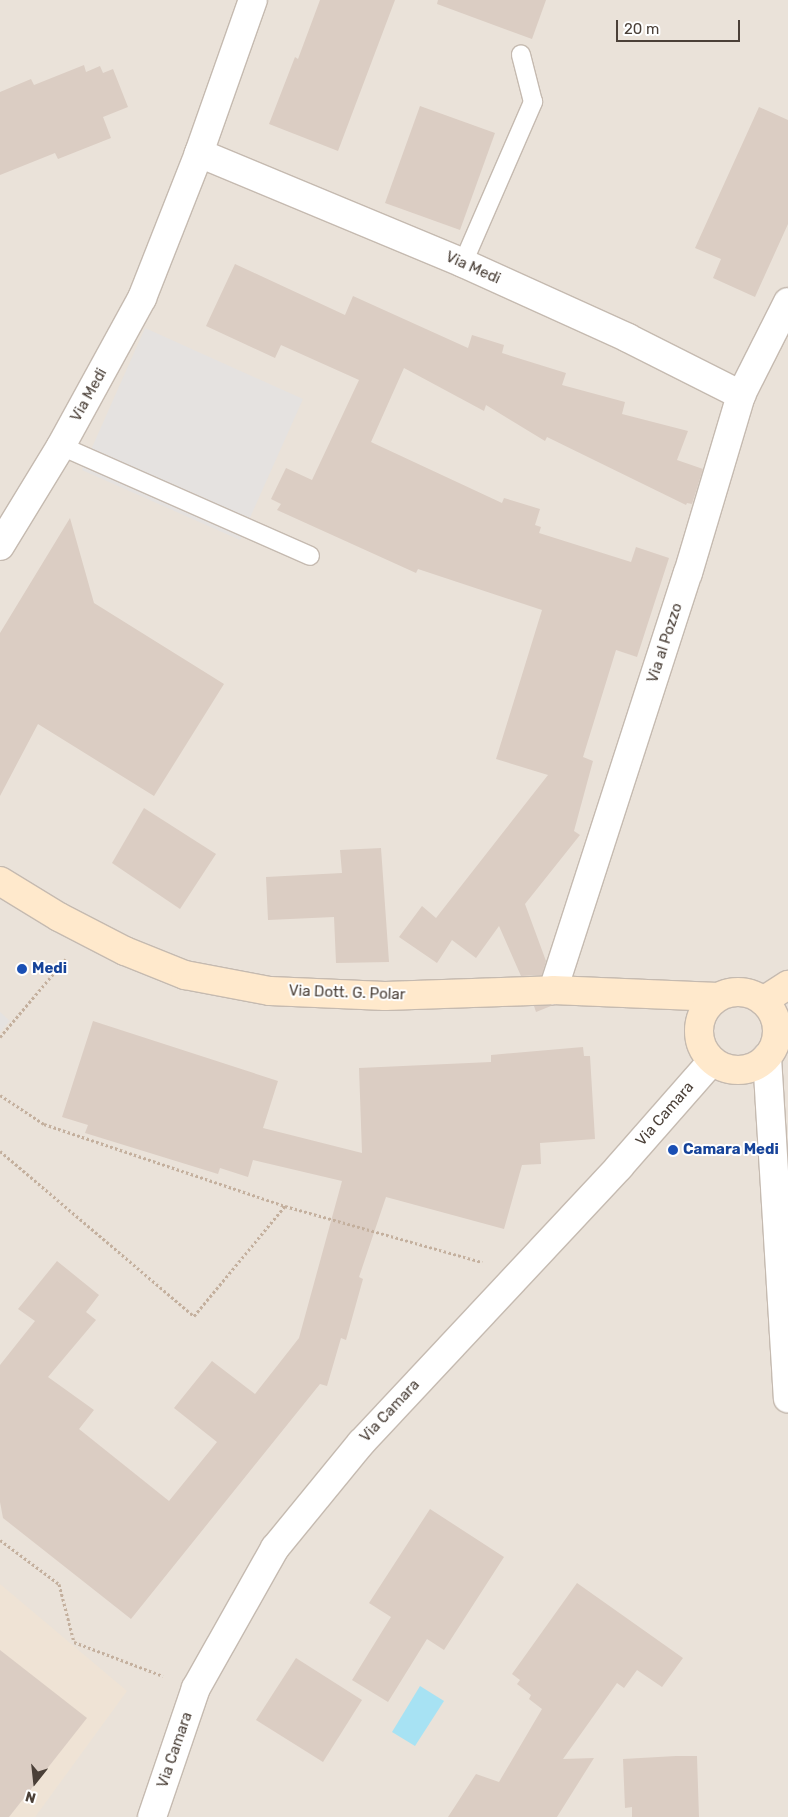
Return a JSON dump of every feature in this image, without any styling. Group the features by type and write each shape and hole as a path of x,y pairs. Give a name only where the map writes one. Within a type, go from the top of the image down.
{"street":[{"name":"Via Medi","path":"0,546 61,446 142,298 199,153 253,0"},
{"name":"Via Medi","path":"199,153 463,263 628,338 741,395"},
{"name":"Via al Pozzo","path":"553,990 688,573 741,395 788,302"},
{"name":"Via Dott. G. Polar","path":"0,881 88,933 185,975 270,991 385,996 553,990 718,997"},
{"path":"763,1001 788,985"},
{"path":"741,992 763,1001 776,1022 774,1046 767,1057 747,1069 735,1070 712,1061 700,1040 699,1028 709,1005 718,997 741,992"},
{"path":"767,1057 788,1398"},
{"name":"Via Camara","path":"152,1817 196,1688 275,1548 361,1443 712,1061"}],"lane":[{"path":"463,263 534,102 522,56"},
{"path":"61,446 310,556"}],"path":[{"path":"0,1037 88,933"},
{"path":"0,1095 44,1124 285,1206 520,1272"},
{"path":"0,1151 194,1316 285,1206"},
{"path":"0,1540 59,1584 74,1642 196,1688"}],"shaded area":[{"path":"0,0 788,0 788,1817 0,1817"},
{"path":"145,328 303,399 240,540 82,470"},
{"path":"0,1012 10,1021 0,1032"},
{"path":"0,1584 127,1691 35,1817 0,1817"}],"water":[{"path":"420,1686 444,1701 415,1746 392,1732"}],"building":[{"path":"320,0 395,0 338,151 269,124 295,57 298,59"},
{"path":"438,0 546,0 532,39 437,4"},
{"path":"84,65 86,72 100,66 103,73 113,69 128,107 103,117 111,138 58,159 55,153 0,175 0,92 31,79 34,85"},
{"path":"420,106 495,133 460,230 385,203"},
{"path":"759,107 788,120 788,224 755,297 713,278 721,259 695,248"},
{"path":"235,264 345,315 353,296 468,348 472,335 504,345 502,353 566,373 562,385 625,402 622,414 688,431 677,460 703,469 692,504 687,503 686,505 547,437 545,441 486,405 484,411 404,368 371,442 502,503 504,498 540,509 535,525 541,527 539,533 631,562 636,547 669,558 637,657 616,650 583,757 593,761 574,831 580,835 525,904 546,961 542,975 521,976 499,926 476,958 452,940 437,963 399,937 422,906 436,918 548,775 496,759 542,610 418,569 416,573 277,510 281,504 271,499 286,468 312,480 359,380 281,345 275,358 206,326"},
{"path":"70,518 94,603 224,684 154,796 38,724 0,796 0,633"},
{"path":"144,808 216,854 180,909 112,863"},
{"path":"381,848 389,962 336,963 334,917 268,920 266,877 342,873 340,850"},
{"path":"534,1006 551,1006 536,1012"},
{"path":"93,1021 278,1081 263,1128 362,1153 359,1068 491,1062 491,1055 583,1047 584,1056 590,1056 595,1139 540,1143 541,1164 522,1165 504,1229 386,1197 359,1277 363,1279 346,1340 341,1338 327,1386 320,1384 131,1619 3,1518 0,1502 0,1365 35,1321 18,1309 57,1261 99,1295 86,1312 96,1320 48,1377 94,1410 79,1429 169,1501 217,1442 174,1408 212,1361 255,1394 299,1338 342,1181 253,1160 248,1177 220,1168 218,1174 85,1133 88,1125 62,1117"},
{"path":"430,1509 504,1557 444,1650 427,1639 388,1702 352,1680 391,1617 369,1603"},
{"path":"577,1583 683,1658 662,1687 637,1670 624,1688 617,1683 563,1759 594,1758 557,1817 448,1817 476,1774 499,1782 542,1709 529,1699 531,1695 517,1684 520,1680 512,1674"},
{"path":"0,1650 87,1718 9,1817 0,1817"},
{"path":"296,1658 362,1700 323,1762 256,1720"},
{"path":"697,1756 699,1817 632,1817 632,1807 625,1808 623,1759"}],"place":[{"name":"Medi","path":"22,969"},
{"name":"Camara Medi","path":"673,1150"}]}
